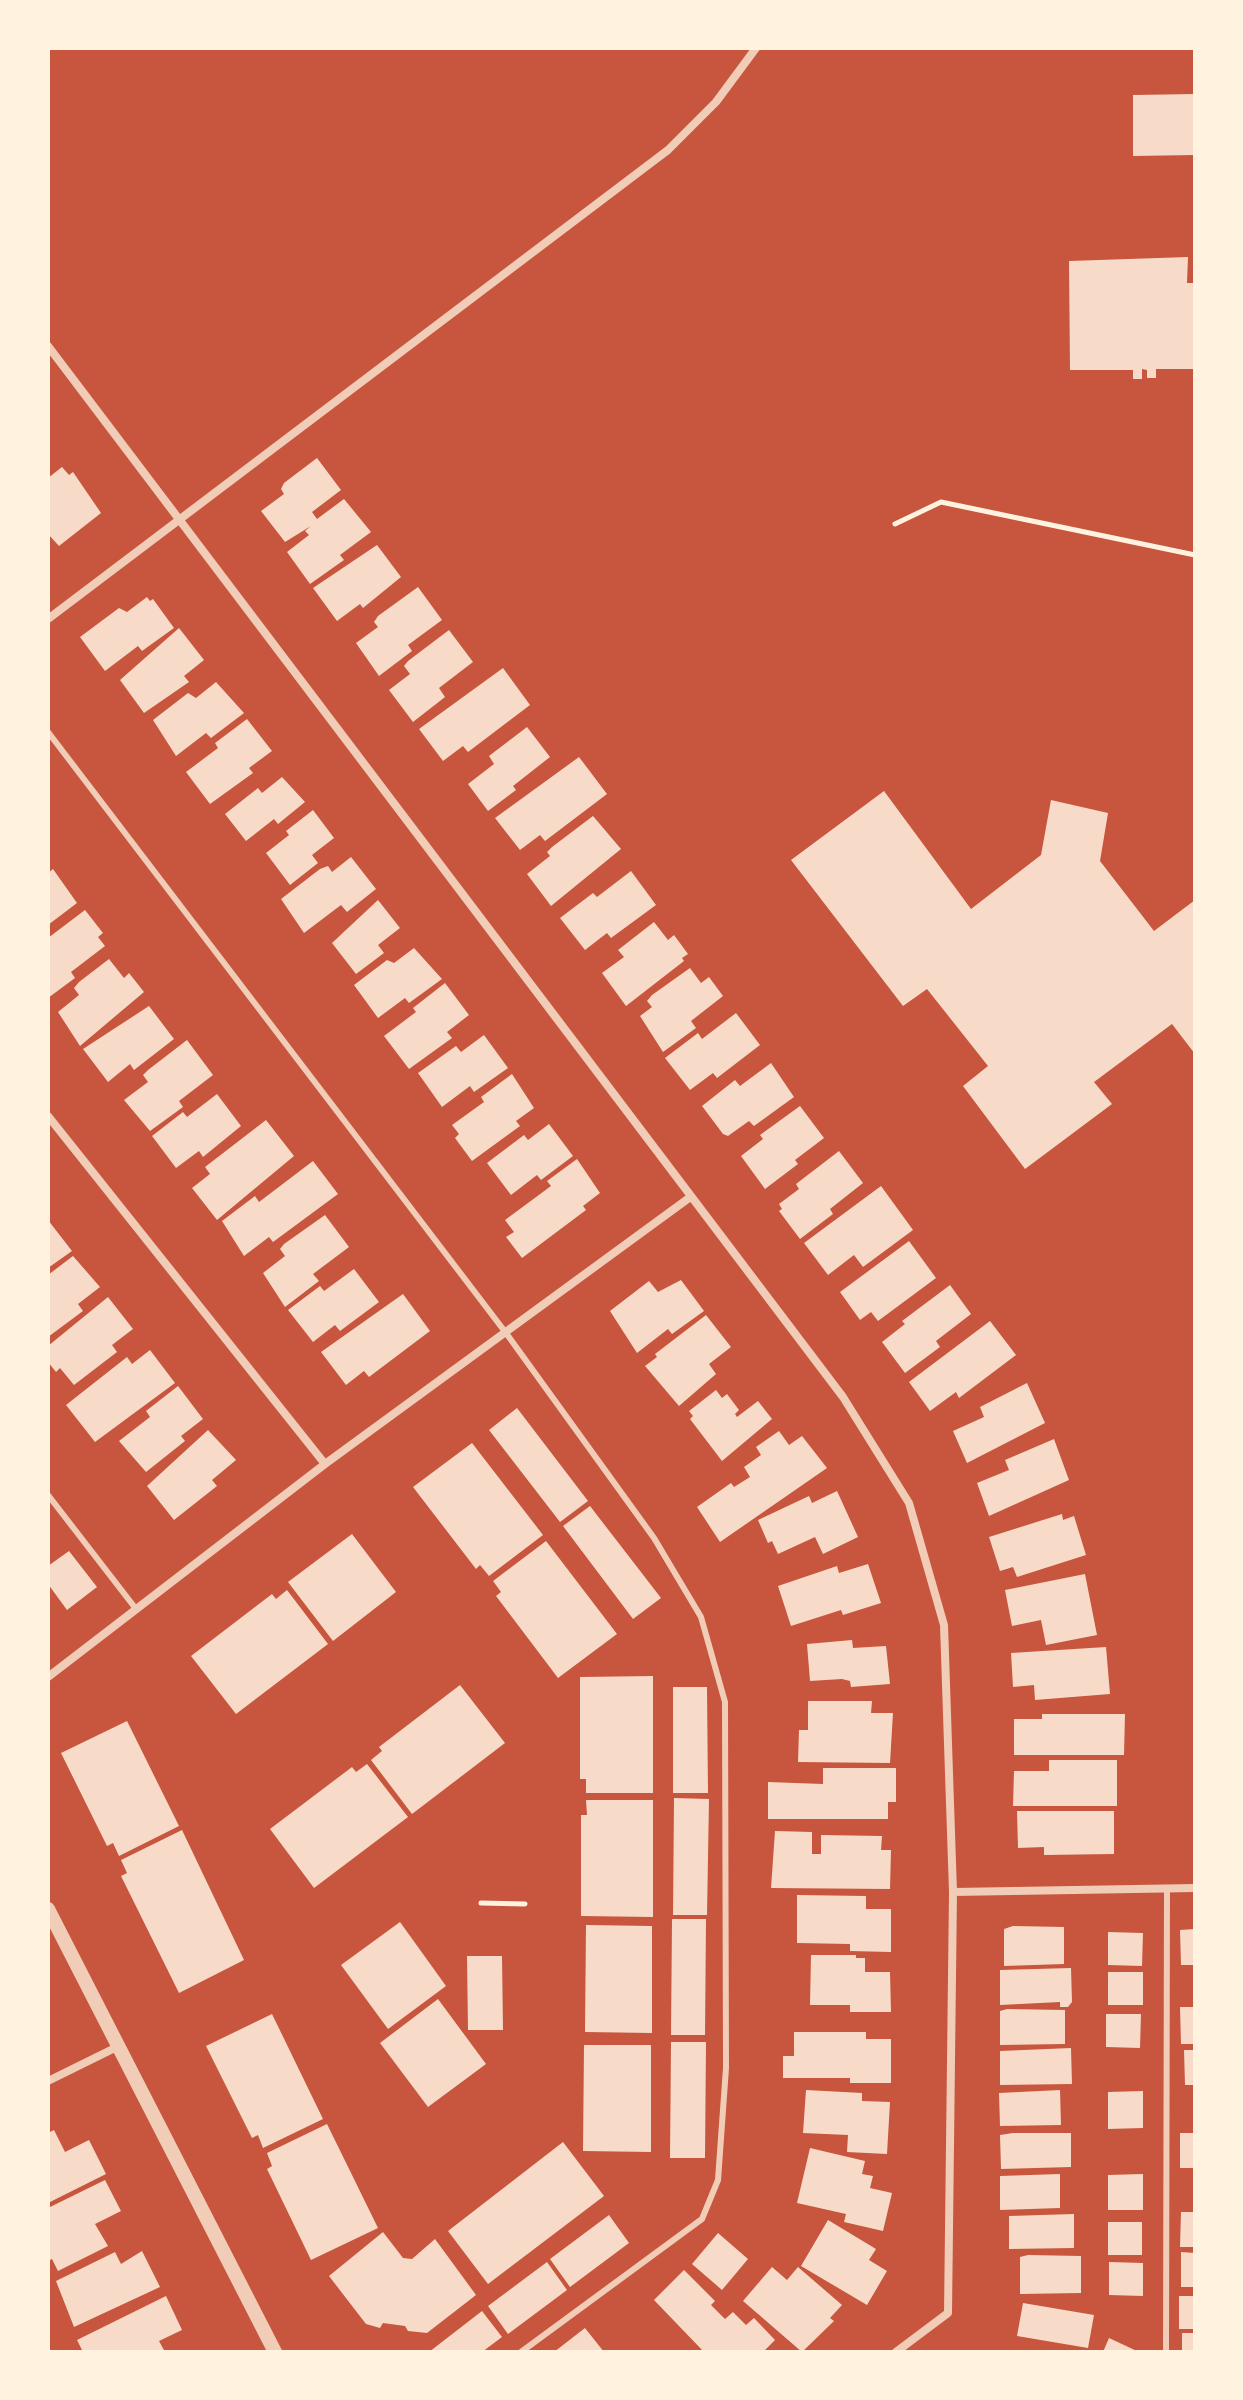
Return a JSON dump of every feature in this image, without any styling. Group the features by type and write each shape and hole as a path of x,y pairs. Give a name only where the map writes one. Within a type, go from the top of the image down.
{"street":[{"path":"48,619 668,150 716,102 756,48"},
{"path":"48,346 689,1198 843,1397 909,1503 944,1625 953,1892 948,2313 896,2352"},
{"path":"48,1116 325,1464"},
{"path":"48,1677 325,1464 689,1198"},
{"path":"953,1892 1195,1888"},
{"path":"48,1909 275,2352"},
{"path":"48,2081 120,2046"}],"lane":[{"path":"48,732 506,1333 662,1551 701,1617 725,1702 726,2068 718,2180 702,2219 521,2352"},
{"path":"48,1495 136,1609"},
{"path":"1166,2352 1167,1887"}],"path":[{"path":"895,524 941,502 1195,555"},
{"path":"481,1903 525,1904"}],"building":[{"path":"1195,94 1195,155 1133,156 1133,95"},
{"path":"1188,257 1187,283 1195,283 1195,369 1156,369 1156,378 1147,378 1147,370 1142,369 1142,379 1133,379 1133,370 1070,370 1069,261"},
{"path":"317,458 341,490 312,512 317,519 344,499 371,532 340,555 344,560 310,584 287,552 309,535 305,531 311,526 285,542 261,511 284,494 281,489 284,483"},
{"path":"62,467 69,475 73,472 101,513 59,546 48,534 48,478"},
{"path":"377,545 401,577 363,608 360,604 337,621 313,588"},
{"path":"418,587 442,620 408,645 412,651 379,676 356,643 378,627 374,622 378,616"},
{"path":"147,597 150,601 153,599 174,628 142,651 138,646 105,671 80,637 119,608 127,612"},
{"path":"179,628 204,660 184,676 189,682 144,713 120,680"},
{"path":"449,630 473,662 439,688 445,697 413,722 389,690 410,674 404,666 408,661"},
{"path":"503,668 530,705 468,752 463,746 443,761 419,729"},
{"path":"216,682 244,713 211,738 206,733 176,756 153,720 188,693 196,698"},
{"path":"247,719 272,751 249,768 253,773 210,804 186,772 218,748 215,743"},
{"path":"527,727 550,757 513,786 516,790 488,811 468,784 494,764 489,756"},
{"path":"579,757 607,794 545,841 540,835 520,850 495,818"},
{"path":"282,777 305,802 278,824 274,819 246,841 225,814 258,788 262,793"},
{"path":"884,791 971,909 1041,855 1051,800 1108,813 1100,861 1154,931 1195,900 1195,1054 1172,1024 1094,1082 1112,1104 1025,1169 963,1086 988,1066 927,989 903,1006 791,860"},
{"path":"313,810 334,838 312,855 318,863 290,885 266,853 289,835 286,831"},
{"path":"593,816 621,849 551,906 527,874 550,856 547,852 552,847"},
{"path":"351,857 376,889 347,912 341,905 304,933 281,899 320,869 328,866 332,872"},
{"path":"53,869 77,903 48,925 48,873"},
{"path":"631,871 656,905 611,938 607,933 585,950 560,918 593,893 597,897"},
{"path":"378,900 400,928 378,945 384,953 356,974 332,943"},
{"path":"85,910 103,933 98,937 105,946 71,972 75,978 48,998 48,938"},
{"path":"654,922 668,940 674,935 688,954 682,958 684,961 626,1006 602,973 624,957 618,950"},
{"path":"414,948 442,979 409,1003 405,998 378,1018 354,985 387,960 394,963"},
{"path":"109,959 124,978 129,973 144,992 80,1046 58,1012 79,995 74,988 79,982"},
{"path":"690,968 701,983 709,977 723,996 691,1021 696,1028 663,1052 640,1016 652,1007 647,1001 652,995"},
{"path":"445,983 469,1015 447,1032 452,1038 409,1069 384,1036 416,1012 413,1008"},
{"path":"149,1006 174,1039 134,1070 130,1064 108,1082 83,1049"},
{"path":"736,1013 760,1045 717,1078 713,1073 690,1090 665,1058 698,1033 702,1039"},
{"path":"484,1035 508,1068 474,1092 470,1086 442,1107 418,1073 456,1046 461,1052"},
{"path":"187,1040 213,1075 179,1101 183,1107 150,1131 124,1100 148,1082 143,1075 148,1070"},
{"path":"771,1063 794,1097 754,1126 749,1121 728,1136 723,1134 702,1106 735,1080 740,1086"},
{"path":"512,1074 534,1108 516,1121 520,1126 472,1161 455,1138 459,1134 452,1125 484,1102 481,1097"},
{"path":"217,1094 241,1126 203,1157 199,1151 176,1168 152,1136 183,1112 187,1117"},
{"path":"800,1106 824,1138 795,1160 798,1164 765,1189 741,1156 763,1139 760,1135"},
{"path":"266,1120 294,1156 217,1220 192,1188 210,1174 205,1167"},
{"path":"549,1124 573,1156 541,1180 537,1175 511,1195 487,1163 524,1135 528,1140"},
{"path":"839,1151 863,1183 830,1209 833,1214 800,1239 779,1211 782,1209 779,1204 799,1189 796,1184"},
{"path":"577,1159 600,1193 583,1206 586,1210 522,1258 506,1237 514,1232 505,1220 551,1186 547,1181"},
{"path":"313,1161 338,1194 273,1242 269,1237 244,1256 222,1221 255,1196 259,1202"},
{"path":"881,1186 913,1230 863,1267 854,1255 828,1275 804,1243"},
{"path":"325,1215 349,1247 313,1274 319,1281 285,1307 263,1273 285,1256 280,1249 284,1244"},
{"path":"48,1220 72,1251 48,1268"},
{"path":"909,1241 936,1278 878,1321 871,1312 860,1320 840,1292"},
{"path":"73,1256 100,1287 78,1304 83,1311 48,1337 48,1275"},
{"path":"354,1269 379,1302 340,1331 335,1325 313,1342 288,1310 320,1286 324,1291"},
{"path":"681,1280 704,1311 672,1334 668,1329 637,1353 610,1311 649,1281 658,1292"},
{"path":"950,1285 971,1314 936,1341 940,1347 905,1373 882,1342 905,1324 902,1321"},
{"path":"403,1294 430,1331 369,1377 364,1371 346,1385 321,1352"},
{"path":"108,1297 133,1329 112,1345 117,1352 74,1385 60,1368 56,1372 48,1362 48,1346"},
{"path":"706,1315 731,1347 709,1364 716,1374 679,1406 645,1366 657,1357 655,1354"},
{"path":"990,1321 1016,1355 959,1398 956,1392 930,1411 909,1382"},
{"path":"150,1350 175,1383 95,1442 66,1405 127,1357 132,1364"},
{"path":"1027,1383 1045,1423 967,1463 953,1431 984,1417 980,1407"},
{"path":"178,1386 203,1419 181,1436 185,1441 146,1472 119,1441 150,1417 146,1411"},
{"path":"716,1390 722,1398 727,1394 739,1410 735,1414 737,1417 758,1401 772,1419 722,1461 690,1419 693,1416 689,1411"},
{"path":"517,1408 588,1501 560,1522 489,1430"},
{"path":"208,1430 236,1460 212,1480 217,1486 174,1520 147,1486"},
{"path":"779,1431 789,1445 802,1436 827,1468 720,1542 697,1507 731,1483 734,1487 750,1477 744,1467 761,1455 756,1447"},
{"path":"1054,1439 1069,1480 989,1516 977,1483 1009,1470 1005,1460"},
{"path":"472,1443 543,1535 489,1576 480,1565 476,1569 413,1487"},
{"path":"837,1491 858,1537 823,1554 815,1537 778,1554 772,1541 768,1543 758,1520 809,1496 812,1503"},
{"path":"590,1506 661,1598 633,1619 563,1526"},
{"path":"1062,1514 1063,1520 1074,1516 1086,1555 1017,1577 1013,1567 1000,1571 989,1537"},
{"path":"352,1534 396,1592 333,1641 288,1582"},
{"path":"546,1541 617,1634 558,1678 496,1596 501,1592 493,1581"},
{"path":"69,1551 97,1587 67,1610 48,1584 48,1566"},
{"path":"868,1564 881,1603 843,1615 841,1610 791,1626 778,1586 837,1566 839,1573"},
{"path":"1085,1574 1097,1635 1046,1645 1041,1620 1012,1626 1005,1590"},
{"path":"287,1590 328,1644 236,1714 191,1656 272,1594 276,1599"},
{"path":"852,1640 853,1648 886,1646 890,1684 851,1687 850,1681 842,1679 810,1681 807,1644"},
{"path":"1106,1647 1110,1694 1035,1700 1034,1685 1013,1687 1011,1653"},
{"path":"653,1676 653,1793 586,1793 586,1779 580,1779 580,1677"},
{"path":"460,1685 505,1743 412,1814 371,1760 382,1751 379,1747"},
{"path":"673,1687 707,1687 708,1793 673,1793"},
{"path":"808,1701 872,1701 871,1713 893,1713 890,1763 798,1762 799,1730 808,1730"},
{"path":"1042,1714 1125,1714 1124,1755 1014,1755 1014,1719 1042,1719"},
{"path":"127,1721 179,1826 119,1856 113,1843 107,1846 61,1753"},
{"path":"1049,1760 1117,1760 1117,1806 1013,1806 1014,1771 1049,1771"},
{"path":"367,1764 408,1817 314,1888 270,1829 352,1767 356,1772"},
{"path":"823,1768 896,1768 896,1802 888,1802 888,1819 768,1819 768,1782 823,1784"},
{"path":"674,1798 709,1799 707,1915 673,1915"},
{"path":"586,1800 653,1800 653,1917 581,1916 581,1815 587,1815"},
{"path":"1017,1811 1114,1811 1114,1854 1044,1855 1044,1847 1018,1848"},
{"path":"182,1830 244,1960 179,1993 121,1876 127,1873 121,1860"},
{"path":"775,1831 812,1832 812,1854 821,1854 821,1835 882,1836 881,1850 891,1850 890,1889 771,1888"},
{"path":"797,1895 866,1896 866,1909 891,1909 891,1952 850,1951 850,1944 797,1943"},
{"path":"672,1919 706,1919 705,2035 671,2035"},
{"path":"400,1922 446,1986 388,2029 341,1965"},
{"path":"586,1925 652,1926 652,2033 585,2032"},
{"path":"1013,1926 1064,1927 1064,1964 1004,1966 1004,1929"},
{"path":"1195,1929 1195,1965 1181,1965 1180,1930"},
{"path":"1108,1932 1143,1933 1142,1966 1108,1965"},
{"path":"811,1955 856,1955 856,1958 865,1958 865,1972 890,1972 891,2012 850,2012 850,2005 810,2005"},
{"path":"467,1956 502,1956 503,2030 468,2030"},
{"path":"1071,1968 1072,2002 1068,2007 1060,2007 1060,2002 1000,2005 1000,1970"},
{"path":"1108,1972 1143,1972 1143,2005 1108,2005"},
{"path":"438,1999 486,2064 428,2107 380,2043"},
{"path":"1180,2007 1195,2007 1195,2044 1181,2044"},
{"path":"1065,2010 1065,2044 1000,2045 1000,2011"},
{"path":"272,2014 323,2119 263,2148 258,2135 252,2138 206,2046"},
{"path":"1106,2014 1141,2014 1140,2048 1106,2047"},
{"path":"794,2032 866,2032 866,2039 891,2039 891,2083 850,2083 850,2078 783,2078 783,2056 794,2056"},
{"path":"671,2042 706,2042 705,2158 670,2158"},
{"path":"584,2045 651,2045 651,2152 583,2151"},
{"path":"1071,2048 1072,2084 1000,2085 1000,2051"},
{"path":"1184,2050 1195,2050 1195,2085 1185,2085"},
{"path":"806,2090 862,2093 862,2101 890,2102 887,2154 847,2152 848,2135 803,2133"},
{"path":"1060,2090 1061,2125 1000,2126 999,2093"},
{"path":"1143,2091 1143,2128 1108,2129 1108,2092"},
{"path":"327,2124 378,2228 311,2260 267,2169 272,2166 267,2153"},
{"path":"54,2130 65,2152 89,2140 106,2174 48,2203 48,2133"},
{"path":"1071,2133 1071,2167 1001,2169 1000,2135"},
{"path":"1180,2133 1195,2133 1195,2168 1180,2168"},
{"path":"563,2142 604,2196 488,2284 448,2231"},
{"path":"810,2148 865,2161 862,2174 873,2176 870,2188 892,2193 883,2231 844,2222 846,2214 797,2203"},
{"path":"1060,2174 1060,2208 1000,2210 1000,2176"},
{"path":"1143,2174 1143,2210 1108,2210 1108,2175"},
{"path":"105,2180 121,2211 95,2224 108,2246 58,2271 52,2259 48,2261 48,2208"},
{"path":"1181,2212 1195,2212 1195,2247 1180,2247"},
{"path":"1074,2214 1074,2248 1009,2249 1009,2216"},
{"path":"609,2215 629,2243 570,2287 550,2259"},
{"path":"828,2220 876,2249 869,2260 887,2271 867,2305 801,2266"},
{"path":"1108,2222 1142,2222 1142,2255 1108,2255"},
{"path":"383,2232 403,2258 412,2259 435,2239 476,2295 427,2333 408,2331 405,2326 383,2323 380,2328 366,2324 329,2276"},
{"path":"718,2233 748,2259 722,2290 692,2264"},
{"path":"142,2251 160,2287 74,2327 56,2281 115,2252 121,2264"},
{"path":"1181,2252 1195,2253 1195,2287 1181,2287"},
{"path":"1081,2256 1081,2293 1020,2294 1020,2257"},
{"path":"547,2262 567,2290 508,2334 488,2306"},
{"path":"1109,2262 1143,2263 1143,2296 1109,2295"},
{"path":"772,2267 787,2280 798,2267 842,2305 830,2318 834,2321 802,2352 743,2301"},
{"path":"684,2270 715,2301 711,2305 725,2319 733,2312 746,2325 754,2318 775,2340 763,2352 704,2352 654,2300"},
{"path":"166,2296 182,2330 159,2341 165,2352 83,2352 77,2340"},
{"path":"1179,2296 1195,2296 1195,2329 1179,2329"},
{"path":"1023,2303 1094,2315 1088,2348 1017,2336"},
{"path":"482,2311 502,2337 482,2352 429,2352"},
{"path":"585,2328 604,2352 554,2352"},
{"path":"1182,2333 1195,2333 1195,2352 1182,2352"},
{"path":"1109,2338 1139,2352 1103,2352"}]}
